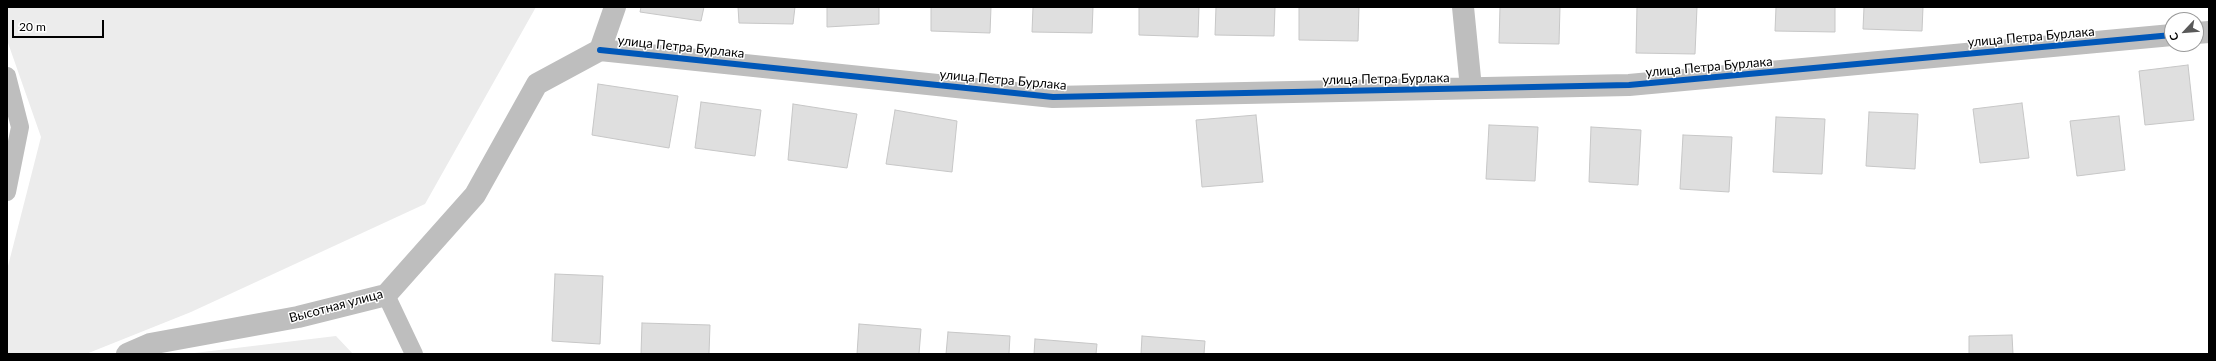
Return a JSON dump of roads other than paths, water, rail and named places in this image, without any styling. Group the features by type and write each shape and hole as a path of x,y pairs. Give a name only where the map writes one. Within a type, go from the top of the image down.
{"street":[{"path":"600,50 615,7"},
{"path":"1464,7 1471,88"},
{"name":"улица Петра Бурлака","path":"600,50 1053,97 1629,85 2164,36"},
{"name":"Высотная улица","path":"127,354 150,344 298,317 386,295 474,195 536,84 600,50"}],"lane":[{"path":"7,76 20,127 7,192"},
{"path":"386,295 414,354"}]}
